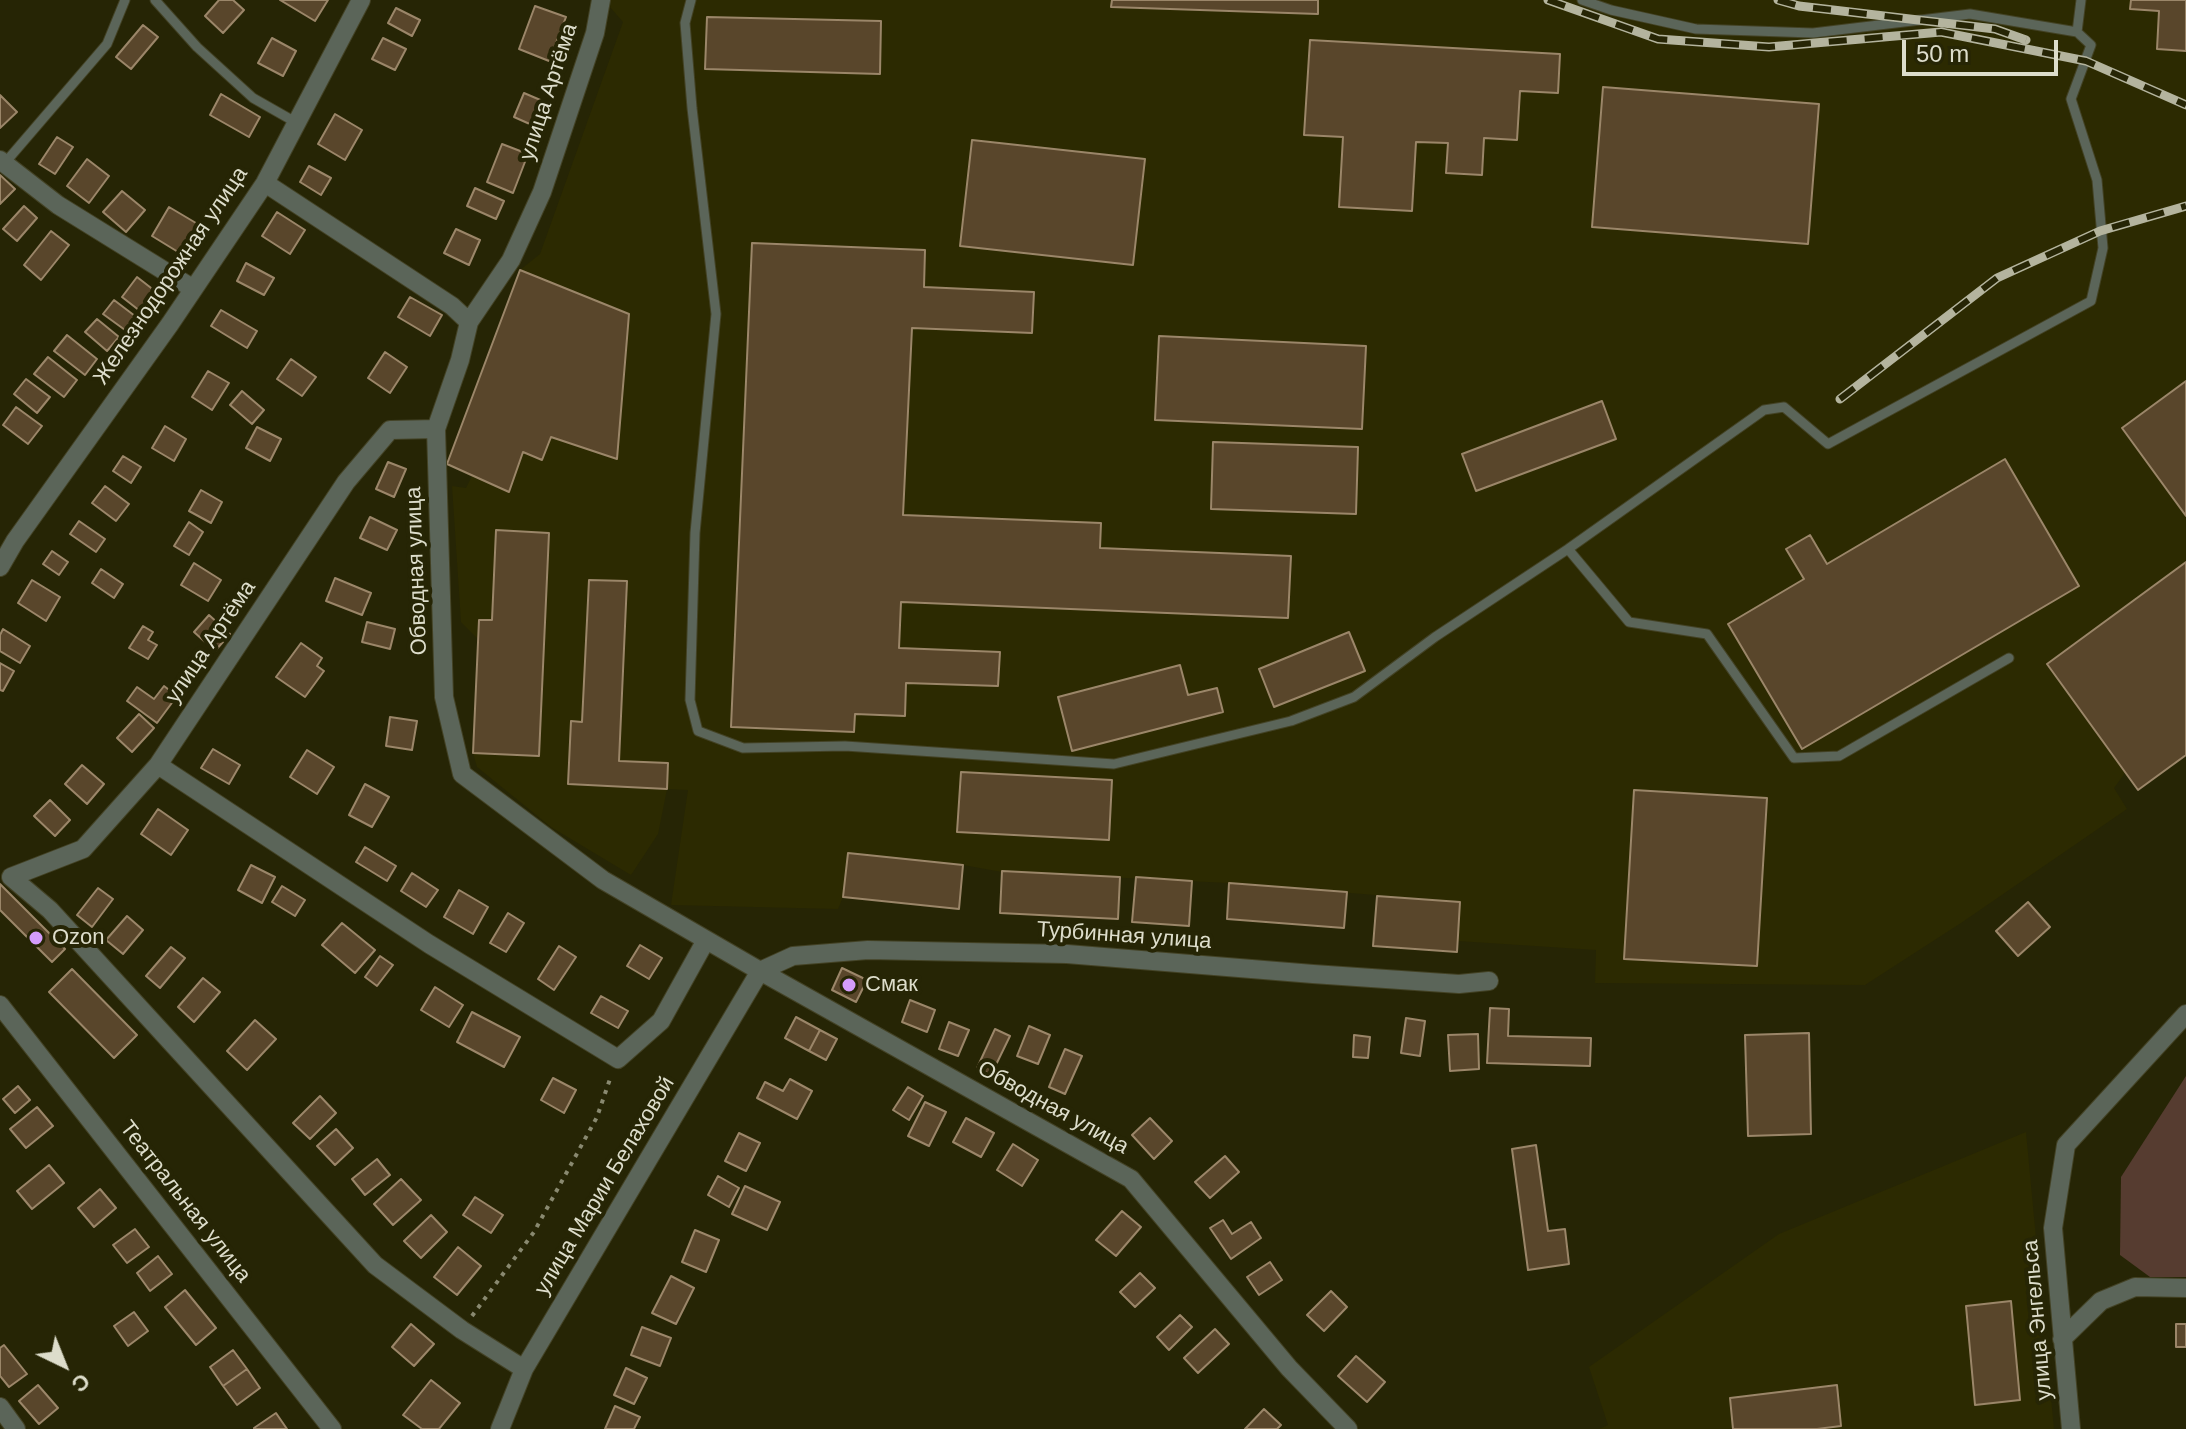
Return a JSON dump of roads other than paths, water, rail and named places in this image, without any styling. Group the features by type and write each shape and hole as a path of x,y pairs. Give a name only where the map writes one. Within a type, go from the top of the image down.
{"street":[{"name":"улица Артёма","path":"469,322 511,260 542,192 595,33 601,0"},
{"name":"Железнодорожная улица","path":"0,567 15,541 170,324 265,183 357,2"},
{"path":"2,162 58,205 192,288"},
{"path":"265,183 452,306 469,322"},
{"name":"Обводная улица","path":"469,322 460,360 436,429 444,697 462,774 603,880 1131,1179 1289,1368 1348,1429"},
{"name":"улица Артёма","path":"5,872 83,849 158,765 346,482 390,430 436,429"},
{"path":"158,765 429,944 618,1059 661,1021 706,940"},
{"path":"5,872 50,910 375,1265 462,1330 524,1369"},
{"name":"Турбинная улица","path":"760,971 793,956 868,950 1067,954 1459,984 1489,981"},
{"name":"улица Марии Белаховой","path":"500,1429 524,1369 760,971"},
{"name":"Театральная улица","path":"0,1005 332,1429"},
{"name":"улица Энгельса","path":"2071,1429 2053,1228 2066,1145 2186,1014"},
{"path":"2062,1339 2101,1301 2135,1287 2186,1288"},
{"path":"0,1407 16,1429"}],"lane":[{"path":"2,162 107,44 125,0"},
{"path":"155,0 197,47 253,98 297,123"},
{"path":"691,0 685,23 716,314 695,533 690,700 698,731 743,748 845,746 1114,764 1291,721 1354,697 1435,637 1568,549 1764,410 1784,407 1828,444 2091,301 2103,248 2097,180 2071,99 2091,45 2077,32 1970,14 1813,33 1696,29 1611,10 1582,0"},
{"path":"2077,32 2081,0"},
{"path":"1568,549 1629,622 1707,634 1794,758 1839,756 2009,658"}],"railway":[{"path":"1548,0 1658,39 1769,47 1941,32 2086,61 2186,105"},
{"path":"1778,0 1799,6 1995,29 2026,40"},
{"path":"1840,399 1997,278 2100,231 2186,206"}],"place":[{"name":"Ozon","path":"36,938"},
{"name":"Смак","path":"849,985"}]}
